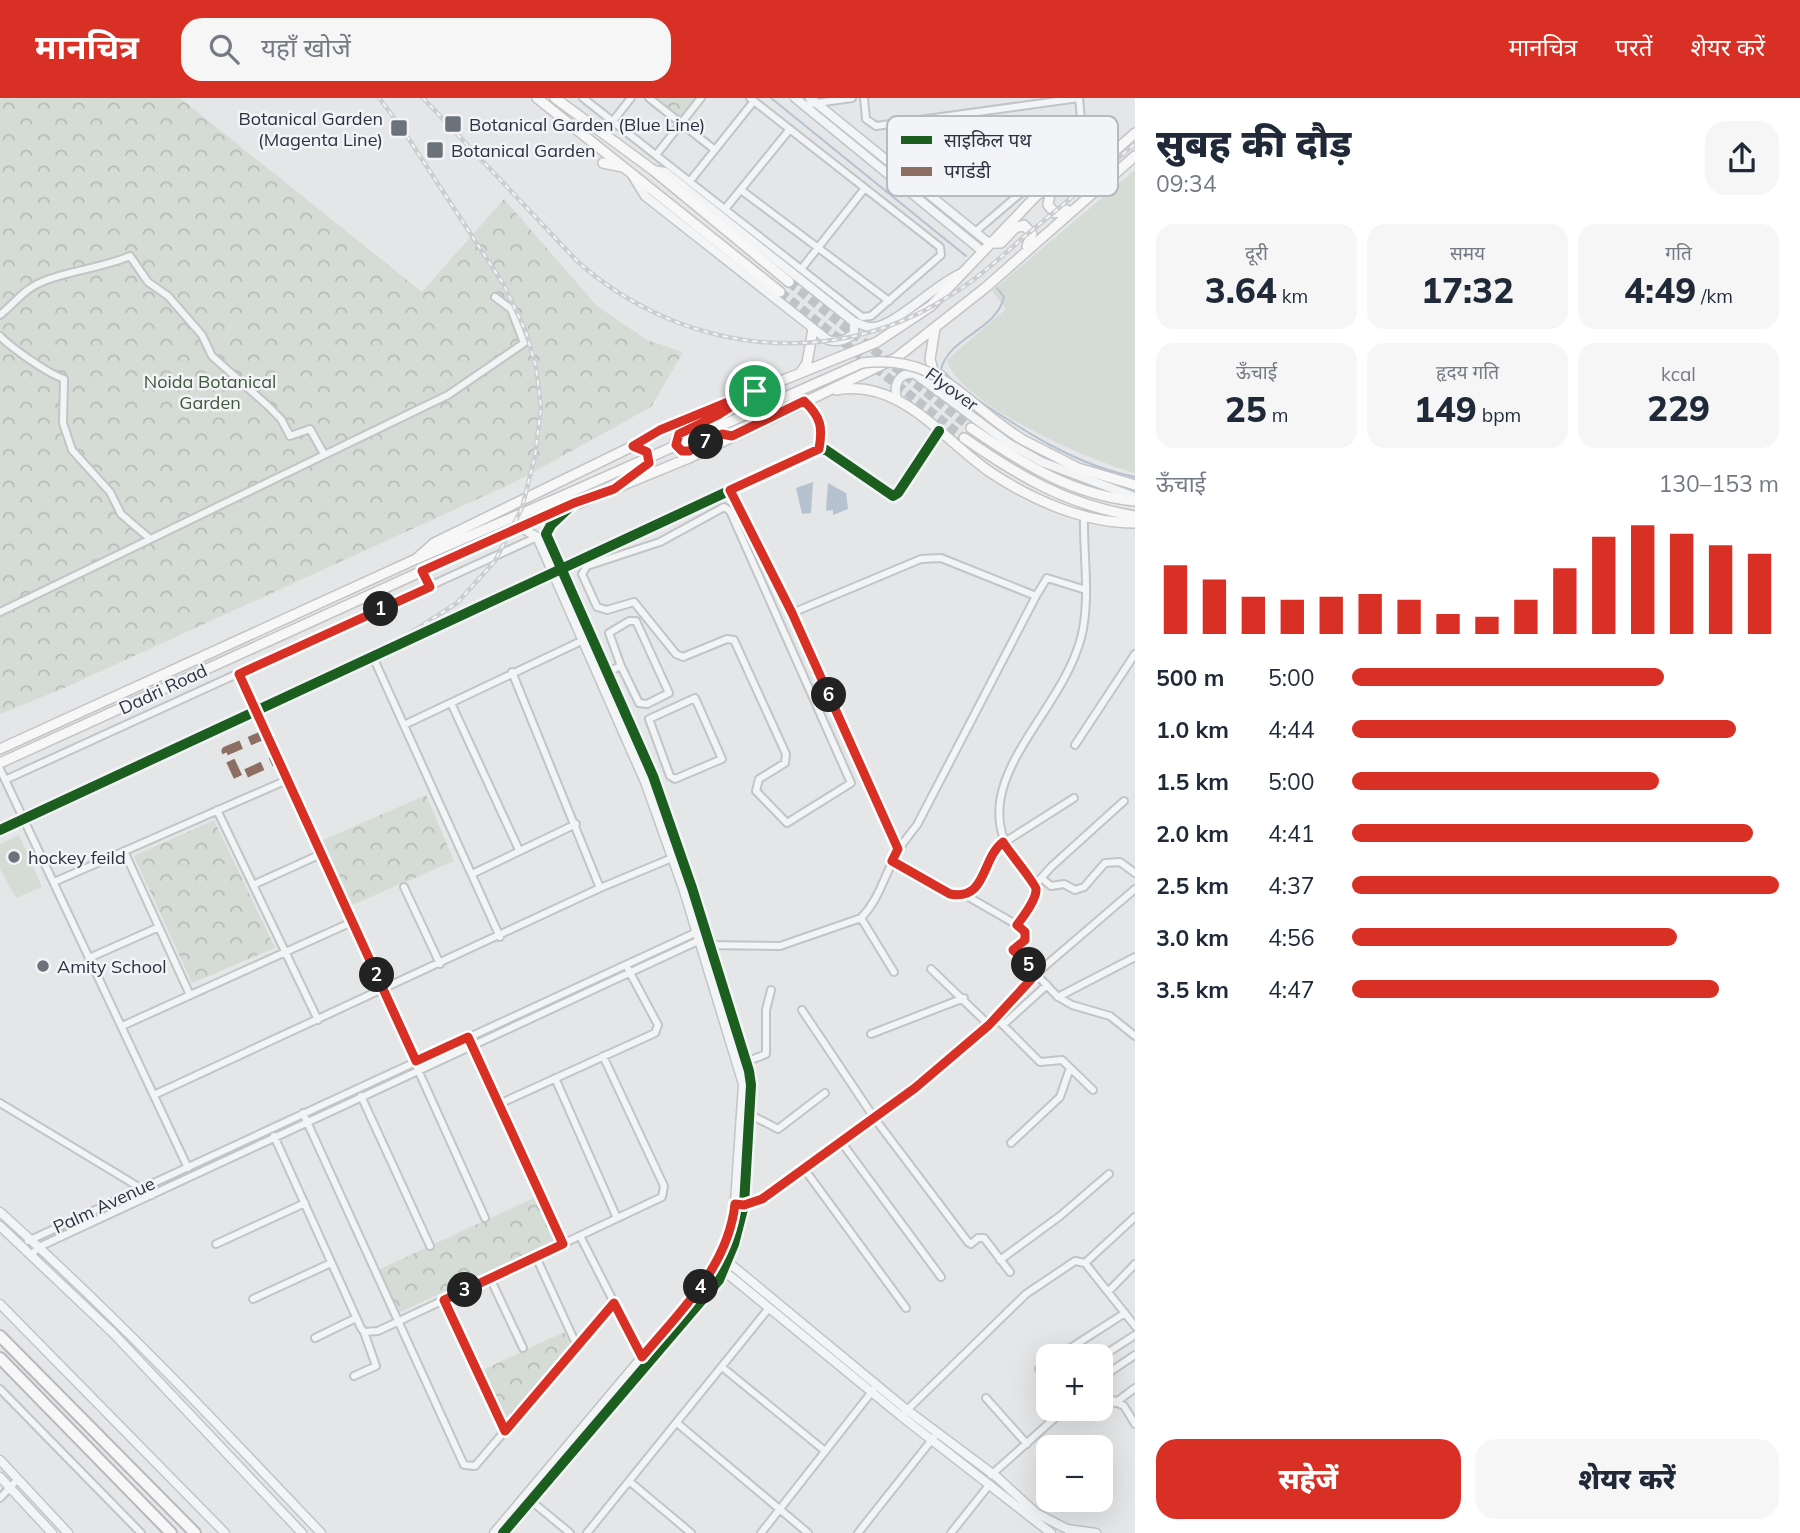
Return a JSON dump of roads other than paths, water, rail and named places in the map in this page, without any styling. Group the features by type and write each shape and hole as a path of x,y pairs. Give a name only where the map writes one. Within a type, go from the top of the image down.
{"highway":[{"path":"0,1336 195,1533"},
{"path":"0,1359 171,1533"}],"main road":[{"path":"537,98 780,292"},
{"path":"555,98 653,170 789,282"},
{"path":"1118,148 1135,133"},
{"name":"Dadri Road","path":"1118,170 1135,156"},
{"path":"603,163 628,170"},
{"path":"416,559 434,543 633,446 660,430 877,342 932,306 1036,196"},
{"path":"1050,196 1047,201 1049,208 1059,213 1081,202"},
{"name":"Dadri Road","path":"0,766 520,527 689,458 896,358 935,328 1088,196"},
{"path":"989,243 1001,243 1018,226 1027,226 1032,237 1021,253"},
{"path":"935,328 930,359 938,391"},
{"path":"800,373 807,363 813,329"},
{"name":"Flyover","path":"416,559 862,363 882,360 922,367 1008,431 1078,468 1135,485"},
{"path":"825,392 868,388 888,393 990,472 1030,495 1108,522 1135,523"},
{"path":"732,436 722,434 686,451 680,450 675,442 679,434 718,415 755,391"},
{"path":"971,428 1015,459 1051,478 1086,492 1135,499"},
{"path":"964,438 1030,481 1080,503 1135,516"},
{"path":"614,489 649,463 647,452 633,446"},
{"name":"Dadri Road","path":"0,749 416,559"}],"street":[{"path":"583,98 862,317 871,316 942,251 752,99 690,181"},
{"path":"613,121 631,98"},
{"path":"649,98 715,150"},
{"path":"656,155 701,98"},
{"path":"795,98 810,102 852,98"},
{"path":"864,98 866,119 876,126 887,124"},
{"path":"948,116 1079,98 1081,116"},
{"path":"810,102 887,163"},
{"path":"810,102 887,169"},
{"path":"725,209 790,129"},
{"path":"628,170 645,196 828,340 839,341 854,334 854,322"},
{"path":"653,170 665,172 854,322 871,328 880,326 907,310 947,278 962,273"},
{"path":"802,268 864,188"},
{"path":"741,190 889,301"},
{"path":"919,196 982,251"},
{"path":"929,196 989,243"},
{"path":"975,232 1017,196"},
{"path":"0,315 17,297 43,281 109,265 130,256 148,282 168,296 202,335 212,356 274,412 290,436 310,429 324,454"},
{"path":"0,612 448,395 524,343 511,309 495,297"},
{"path":"0,336 34,360 48,374 64,379 64,423 72,450 110,492 121,514 149,538"},
{"path":"897,399 895,386 899,378 907,373 915,374 1008,443 1042,462 1135,499"},
{"path":"804,401 821,421 819,449"},
{"path":"0,830 819,449 826,450 893,496 898,493 939,431"},
{"path":"730,490 792,613 898,849"},
{"path":"501,1531 726,1266 740,1204 749,1114 751,1085 746,1062 645,782 588,638 558,571 546,532 574,503"},
{"path":"724,507 730,510 852,783 788,823 756,791 759,779 785,764 786,754 734,640 727,639 683,657 676,654 638,604 628,602 601,610 594,601 582,569 660,542 673,534 716,509 724,507"},
{"path":"1035,886 1003,842 998,807 1011,765 1066,673 1080,640 1086,590 1084,515"},
{"path":"664,521 673,534"},
{"path":"520,527 537,537 558,571"},
{"path":"652,527 660,542"},
{"path":"5,780 537,537"},
{"path":"792,613 921,559 941,558 1036,596"},
{"path":"422,571 430,587"},
{"path":"702,941 780,946 860,918 881,892 898,849 917,825 1047,578 1086,590"},
{"path":"633,620 638,623 669,692 647,704 639,703 621,666 609,633 633,620"},
{"path":"404,725 588,638"},
{"path":"501,1531 710,1276 740,1204 743,1084 653,776 607,672 588,638"},
{"path":"1075,745 1135,654"},
{"path":"373,657 500,937"},
{"path":"607,672 621,666"},
{"path":"512,672 600,888"},
{"path":"239,674 485,1218"},
{"path":"634,731 649,725 652,716 695,698 722,759 675,779 649,725"},
{"path":"451,703 519,850"},
{"path":"0,766 192,1176"},
{"path":"54,882 287,780"},
{"path":"965,895 979,886 992,853 1003,842 1074,797"},
{"path":"1017,925 1041,878 1124,801"},
{"path":"217,810 318,1020"},
{"path":"471,874 576,824"},
{"path":"124,851 190,995"},
{"path":"253,885 321,854"},
{"path":"154,1095 500,937 600,888 672,858"},
{"path":"892,861 950,894 965,895 1017,925 1025,932 1025,940 1013,950 1058,998 1110,1016 1135,1036"},
{"path":"1041,878 1051,886 1064,884 1075,890 1084,887 1105,863 1120,862 1135,873"},
{"path":"404,887 440,964"},
{"path":"740,1204 762,1199 875,1119 989,1025 1037,973 1135,890"},
{"path":"860,918 894,972"},
{"path":"122,1026 352,922"},
{"path":"89,958 159,927"},
{"name":"Palm Avenue","path":"22,1246 30,1239 626,964 702,941"},
{"name":"Palm Avenue","path":"31,1255 39,1247 702,941"},
{"path":"1058,998 1135,957"},
{"path":"499,1104 658,1030 626,964"},
{"path":"931,969 989,1025"},
{"path":"1004,1024 1047,985"},
{"path":"746,1062 766,1054 766,1010 771,990"},
{"path":"871,1034 964,998"},
{"path":"802,1010 875,1119 969,1243 985,1238 1010,1272"},
{"path":"995,1017 1040,1062 1056,1059 1093,1090"},
{"path":"468,1037 563,1244"},
{"path":"364,1332 378,1331 398,1322 662,1197 664,1186 603,1056"},
{"path":"1012,1143 1060,1097 1070,1068"},
{"path":"555,1078 617,1219"},
{"path":"358,1088 429,1246"},
{"path":"749,1114 778,1129 825,1093"},
{"path":"0,1103 152,1195"},
{"path":"303,1113 464,1465 475,1466 576,1344 614,1303"},
{"path":"271,1128 364,1332 376,1366 354,1376"},
{"path":"842,1143 941,1277"},
{"path":"805,1170 906,1308"},
{"path":"1000,1260 1060,1216 1110,1174"},
{"path":"216,1244 304,1203"},
{"path":"0,1212 183,1386 321,1533"},
{"path":"1085,1263 1135,1217"},
{"path":"0,1226 113,1333 302,1533"},
{"path":"580,1236 642,1357"},
{"path":"536,1257 576,1344"},
{"path":"904,1413 1026,1294 1075,1261 1085,1263 1135,1324"},
{"path":"253,1299 331,1263"},
{"path":"1109,1291 1135,1264"},
{"path":"726,1266 769,1308 874,1388"},
{"path":"726,1266 904,1413 989,1479 1051,1523 1096,1533"},
{"path":"490,1278 523,1348"},
{"path":"444,1300 505,1431"},
{"path":"0,1304 225,1533"},
{"path":"587,1533 769,1308"},
{"path":"1076,1344 1125,1312"},
{"path":"315,1338 356,1318"},
{"path":"1113,1349 1135,1335"},
{"path":"1113,1370 1135,1355"},
{"path":"722,1367 825,1451"},
{"path":"761,1533 874,1388"},
{"path":"1115,1403 1135,1388"},
{"path":"0,1389 141,1533"},
{"path":"986,1398 1027,1444"},
{"path":"1115,1403 1124,1406 1135,1423"},
{"path":"951,1533 989,1479 1052,1421"},
{"path":"677,1423 808,1533"},
{"path":"858,1533 935,1436"},
{"path":"0,1460 68,1533"},
{"path":"9,1469 0,1478 52,1533"},
{"path":"0,1498 18,1479"},
{"path":"989,1479 1046,1532"},
{"path":"629,1481 691,1533"},
{"path":"530,1500 570,1533"}],"water":[{"path":"813,482 811,513 802,514 796,488"},
{"path":"828,483 846,493 848,509 833,515 833,510 826,511"}],"waterway":[{"path":"771,98 887,192"},
{"path":"892,196 966,256"},
{"path":"956,384 941,369 954,349 999,309 1004,297 997,288"},
{"path":"972,396 1070,455 1135,477"}],"tunnel":[{"path":"789,282 971,428"},
{"path":"780,292 964,438"}],"railway":[{"path":"0,826 393,644 457,603 495,561 522,508 535,456 541,407 536,367 526,332 504,285 401,127 379,98"},
{"path":"423,98 578,262 618,292 662,316 708,332 756,342 805,343 853,336 901,321 967,284 1073,196"},
{"path":"1118,158 1135,144"}],"place":[{"name":"Botanical Garden (Blue Line)","path":"453,124"},
{"name":"Botanical Garden (Magenta Line)","path":"399,128"},
{"name":"Botanical Garden","path":"435,150"},
{"name":"hockey feild","path":"14,857"},
{"name":"Amity School","path":"43,966"}],"park label":[{"name":"Noida Botanical Garden","path":"210,391"}]}
